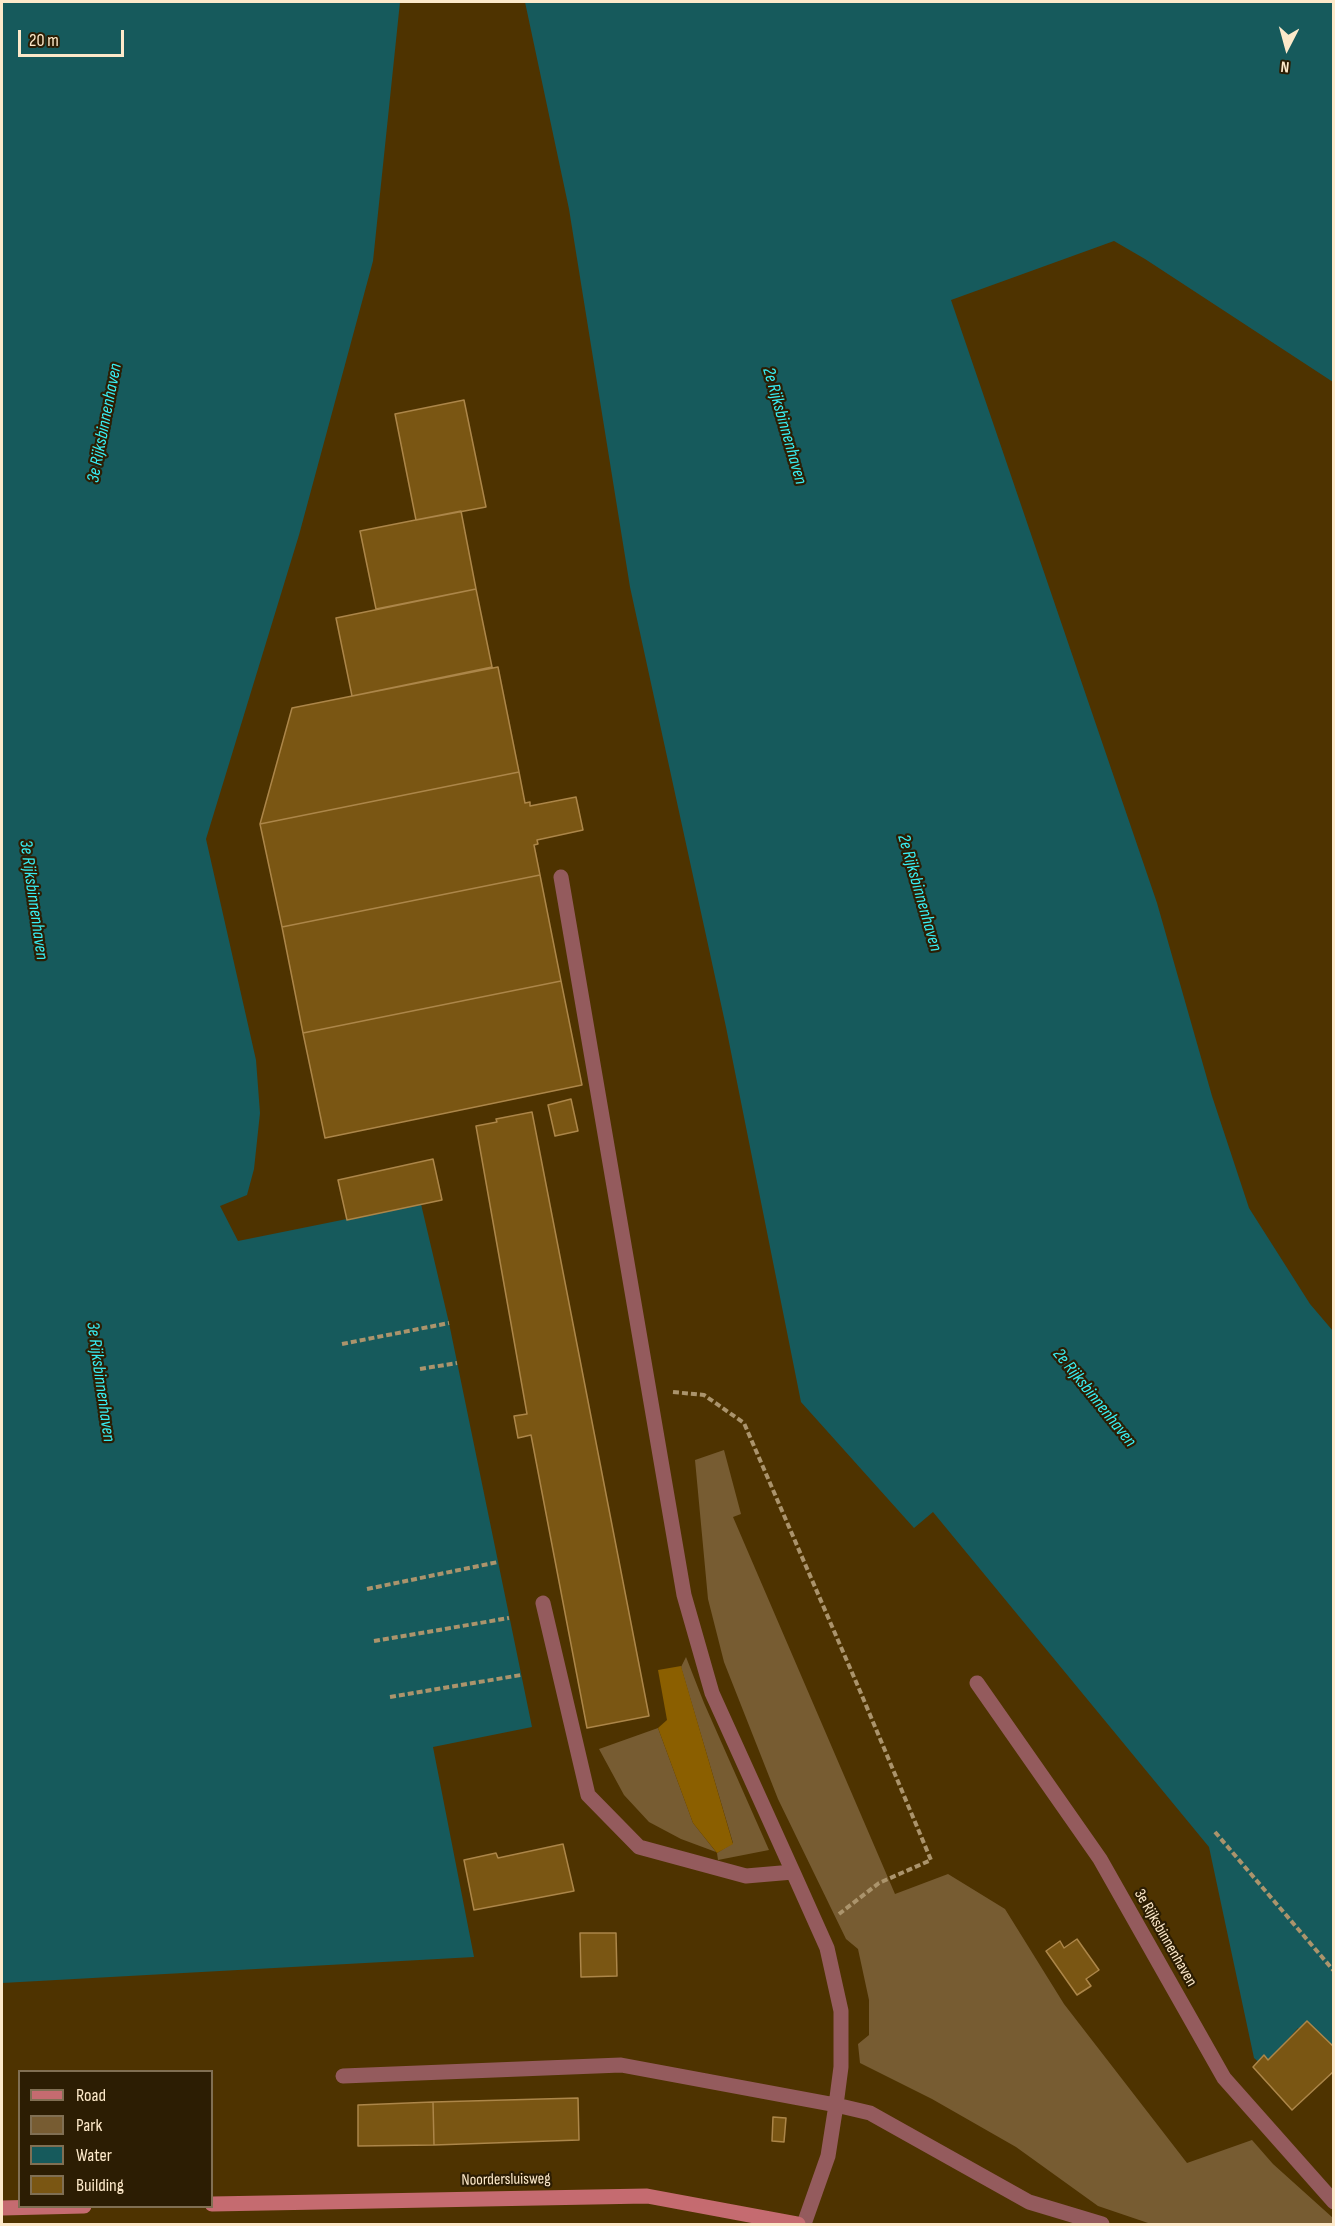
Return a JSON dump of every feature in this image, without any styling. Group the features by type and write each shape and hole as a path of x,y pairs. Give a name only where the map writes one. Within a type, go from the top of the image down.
{"street":[{"name":"Noordersluisweg","path":"213,2204 647,2196 798,2224"},
{"path":"2,2208 18,2208"}],"lane":[{"path":"561,877 684,1596 712,1693 827,1948 841,2012 841,2067 828,2156 804,2224"},
{"path":"543,1603 588,1795 639,1847 746,1876 793,1872"},
{"name":"3e Rijksbinnenhaven","path":"977,1683 1100,1859 1224,2078 1334,2202"},
{"path":"343,2076 621,2065 836,2105 870,2114 1029,2202 1102,2224"}],"path":[{"path":"342,1344 449,1323"},
{"path":"420,1369 457,1363"},
{"path":"649,1389 704,1395 744,1423 931,1860 879,1883 844,1912 816,1925"},
{"path":"367,1589 498,1562"},
{"path":"374,1641 509,1618"},
{"path":"390,1697 521,1675"},
{"path":"1215,1832 1334,1971"}],"green space":[{"path":"724,1450 741,1514 733,1517 895,1894 948,1874 1005,1909 1064,2004 1187,2163 1252,2140 1273,2164 1333,2218 1333,2224 1151,2224 1098,2206 1016,2147 932,2099 860,2063 858,2044 869,2035 869,2000 858,1949 846,1939 778,1799 724,1662 708,1599 695,1460"},
{"path":"686,1657 769,1850 718,1860 717,1853 733,1843 681,1667"},
{"path":"658,1728 693,1823 716,1852 681,1839 649,1822 624,1795 599,1749"}],"shaded area":[{"path":"681,1666 733,1844 717,1853 693,1823 658,1728 667,1720 658,1670"}],"water":[{"path":"2,2 400,2 373,261 299,535 206,839 256,1060 260,1113 254,1169 247,1195 220,1206 238,1241 421,1204 449,1323 532,1727 433,1747 474,1957 2,1983"},
{"name":"2e Rijksbinnenhaven","path":"525,2 1333,2 1333,382 1114,241 951,300 1157,903 1212,1096 1249,1208 1310,1304 1333,1331 1333,2055 1298,2028 1266,2064 1261,2064 1254,2058 1209,1847 933,1512 914,1528 801,1402 726,1027 630,587 569,209"}],"building":[{"path":"464,400 486,507 416,520 395,414"},
{"path":"461,511 476,589 376,609 360,531"},
{"path":"476,589 492,667 352,696 336,618"},
{"path":"498,667 519,772 260,824 292,708"},
{"path":"519,772 525,803 530,802 530,806 576,797 583,830 537,840 538,844 534,845 540,875 282,927 260,824"},
{"path":"540,875 561,981 303,1033 282,927"},
{"path":"561,981 582,1085 325,1138 303,1033"},
{"path":"571,1099 578,1131 555,1136 548,1105"},
{"path":"532,1112 649,1716 587,1728 531,1435 518,1438 514,1416 527,1414 476,1126 497,1122 496,1119"},
{"path":"433,1159 442,1200 347,1220 338,1180"},
{"path":"563,1844 574,1891 474,1910 464,1860 496,1853 498,1858"},
{"path":"580,1933 616,1933 617,1976 581,1977"},
{"path":"1077,1939 1099,1970 1086,1979 1091,1986 1077,1995 1046,1951 1060,1941 1064,1948"},
{"path":"1307,2021 1334,2047 1334,2071 1292,2110 1253,2067 1264,2055 1268,2060"},
{"path":"578,2098 579,2140 434,2145 433,2102"},
{"path":"433,2102 434,2145 358,2146 358,2105"},
{"path":"773,2117 786,2118 784,2142 772,2141"}]}
